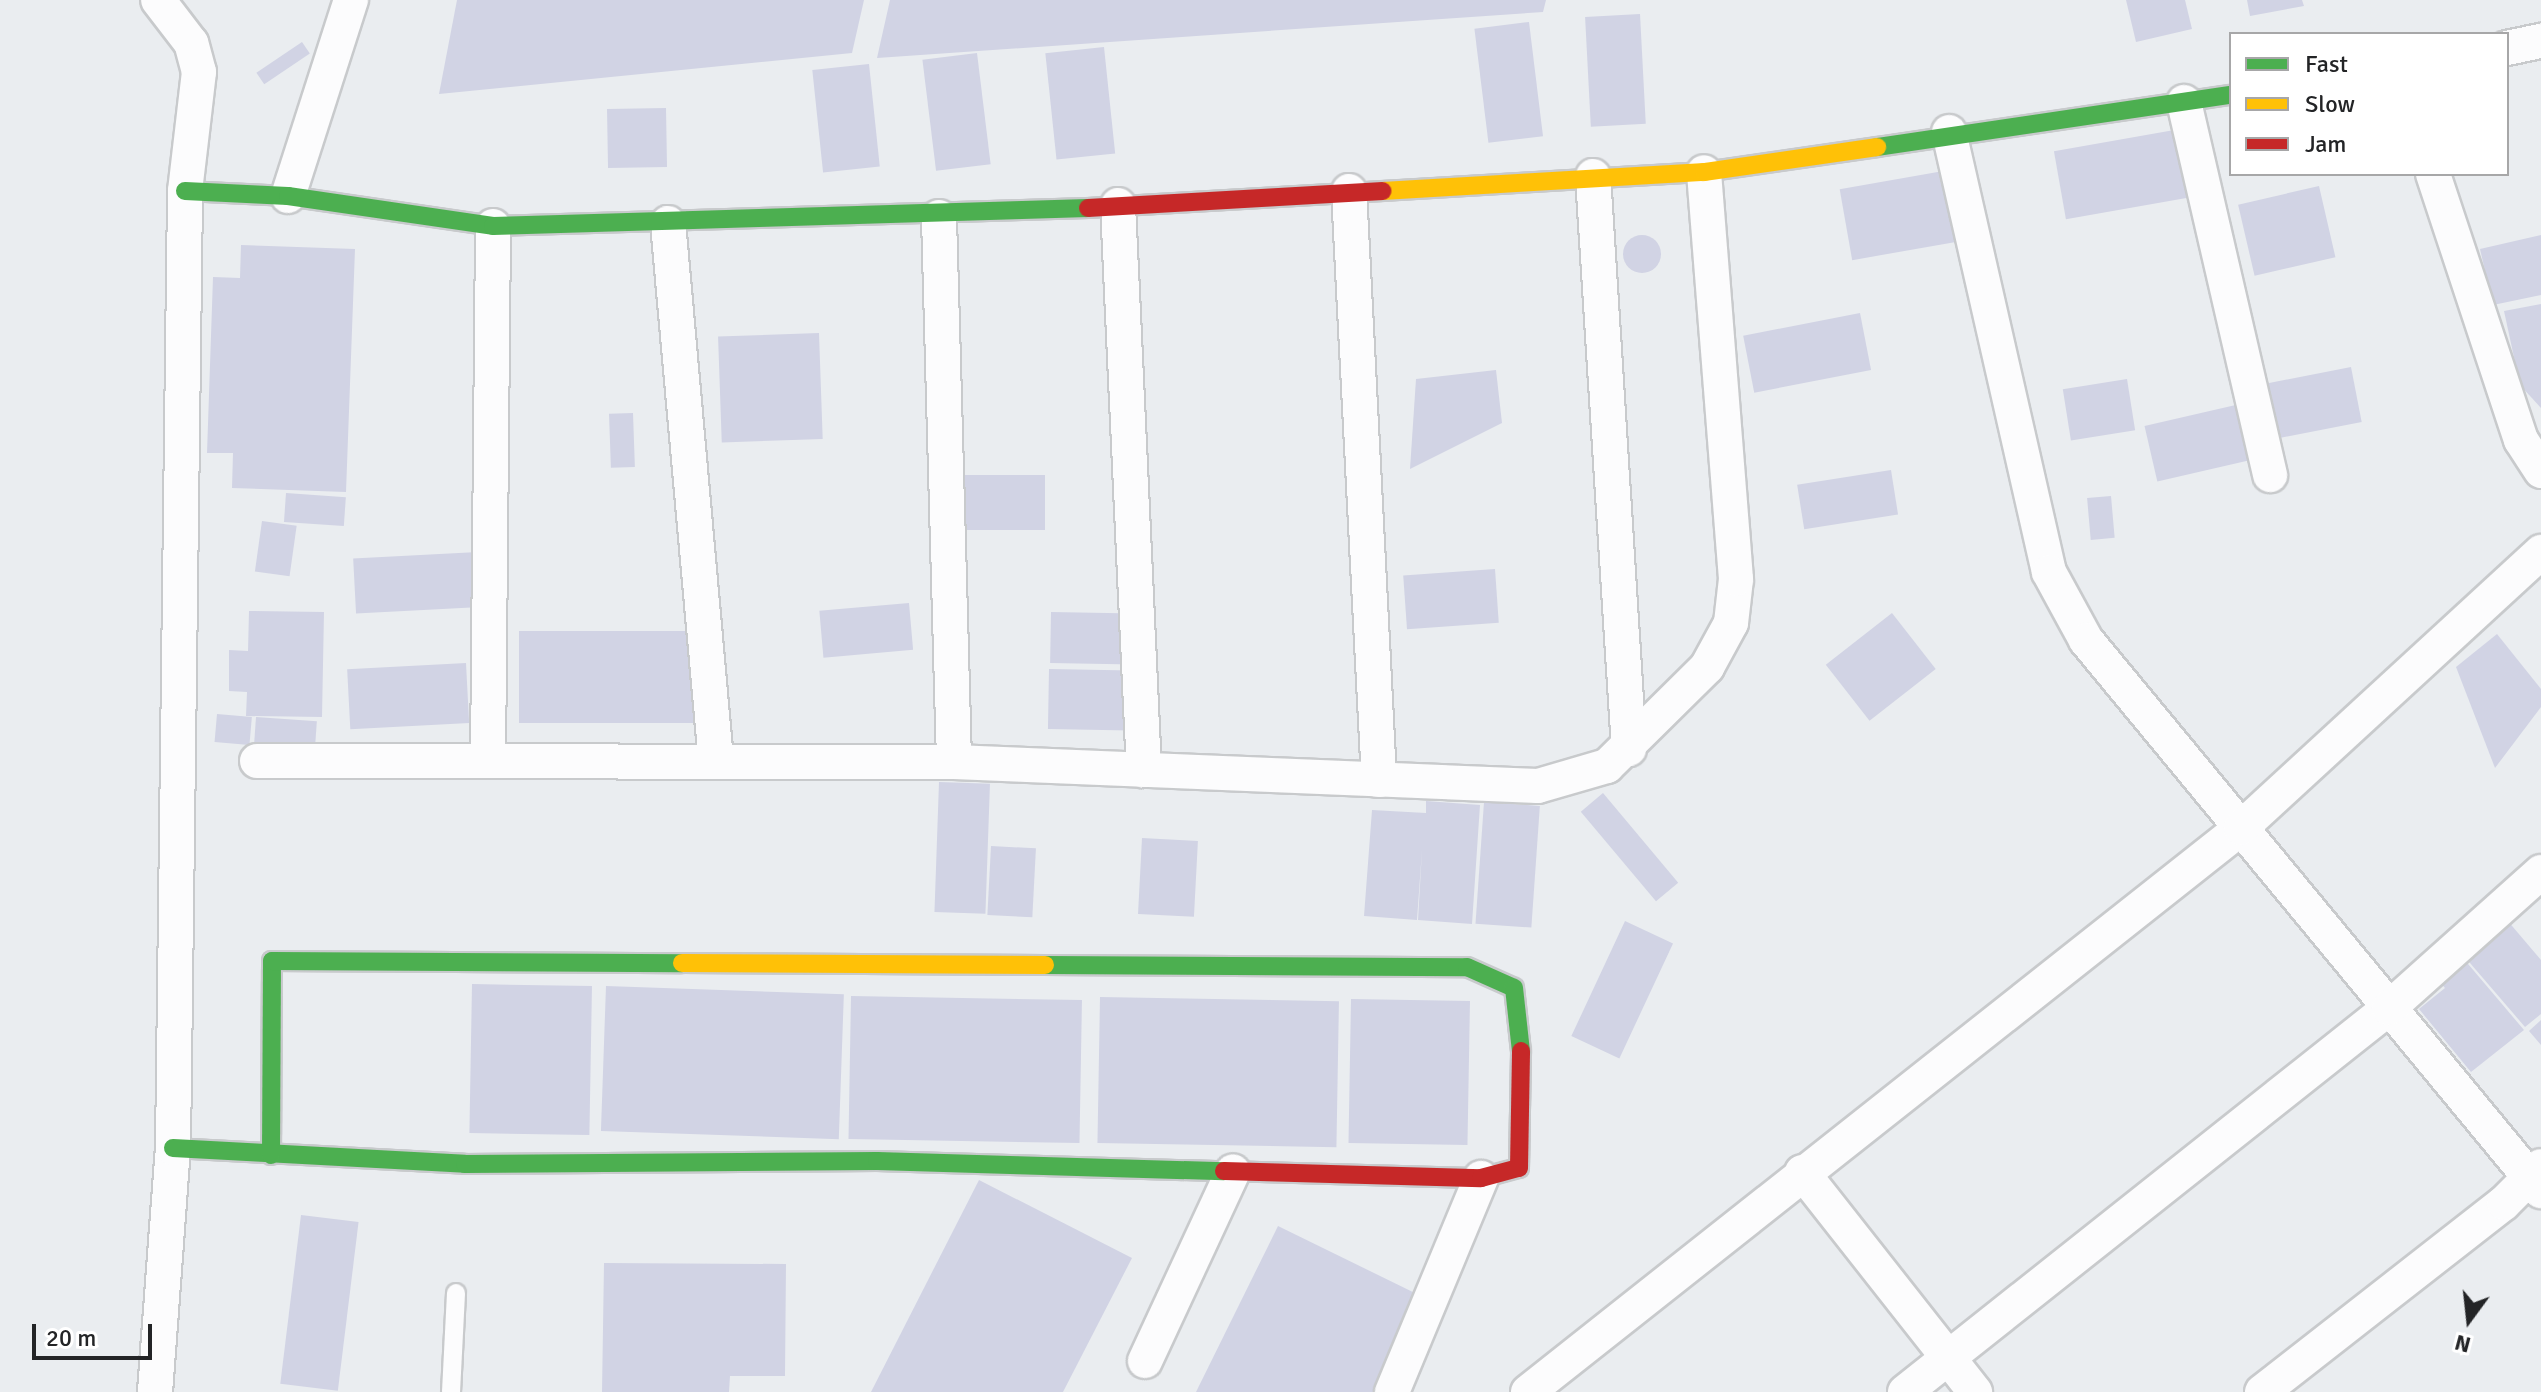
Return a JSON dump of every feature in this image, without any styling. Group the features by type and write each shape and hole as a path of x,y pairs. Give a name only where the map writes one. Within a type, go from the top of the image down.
{"street":[{"path":"155,1392 173,1148 185,191 199,72 191,43 158,0"},
{"path":"288,196 351,0"},
{"path":"2509,48 2541,41"},
{"path":"185,191 288,196 493,226 939,217 1593,176 1704,172 1949,132 2229,95"},
{"path":"2184,102 2270,475"},
{"path":"1949,132 2049,572 2086,640 2389,1008 2537,1178 2262,1392"},
{"path":"257,761 954,762 1538,786 1607,766 1629,749 1707,667 1731,623 1736,579 1704,172"},
{"path":"1593,176 1629,749"},
{"path":"2434,176 2521,440 2541,471"},
{"path":"1349,191 1379,780"},
{"path":"1118,205 1144,770"},
{"path":"939,217 954,762"},
{"path":"668,223 716,761"},
{"path":"488,760 493,226"},
{"path":"1528,1392 1802,1172 2241,828 2541,552"},
{"path":"1905,1392 2389,1008 2541,872"},
{"path":"173,1148 271,1155 465,1164 877,1161 1481,1178 1519,1168 1521,1040 1514,988 1467,967 272,961 271,1155"},
{"path":"1145,1361 1233,1171"},
{"path":"1802,1172 1975,1392"},
{"path":"1392,1392 1481,1178"}],"lane":[{"path":"451,1392 456,1293"}],"building":[{"path":"457,0 864,0 852,53 439,94"},
{"path":"890,0 1546,0 1543,12 877,58"},
{"path":"2126,0 2185,0 2192,29 2136,42"},
{"path":"2247,0 2302,0 2304,6 2250,16"},
{"path":"1640,14 1646,124 1591,127 1585,17"},
{"path":"1529,22 1543,136 1488,143 1474,29"},
{"path":"302,42 310,54 264,84 256,73"},
{"path":"1104,47 1115,153 1057,160 1045,53"},
{"path":"977,53 991,164 936,171 922,60"},
{"path":"869,64 880,166 823,172 812,70"},
{"path":"666,108 667,167 608,168 607,109"},
{"path":"2180,129 2192,197 2066,219 2054,151"},
{"path":"1949,170 1962,241 1852,260 1840,189"},
{"path":"2319,186 2335,257 2255,276 2238,205"},
{"path":"1642,235 1655,241 1661,254 1655,267 1642,273 1629,267 1623,254 1629,241"},
{"path":"2541,235 2541,295 2493,305 2480,249"},
{"path":"241,245 355,249 346,492 232,488 233,453 207,453 213,277 240,278"},
{"path":"2541,304 2541,408 2520,385 2504,311"},
{"path":"1860,313 1871,370 1754,393 1743,336"},
{"path":"819,333 823,439 722,442 718,337"},
{"path":"2351,367 2362,422 2277,438 2267,383"},
{"path":"1496,370 1502,423 1410,469 1416,379"},
{"path":"2127,379 2135,430 2071,441 2063,389"},
{"path":"2240,404 2253,460 2157,482 2145,426"},
{"path":"633,413 635,467 611,468 609,414"},
{"path":"1891,470 1898,514 1804,529 1797,485"},
{"path":"951,475 1045,475 1045,530 951,530"},
{"path":"286,493 346,497 344,526 284,522"},
{"path":"2111,496 2115,538 2091,540 2087,498"},
{"path":"262,521 297,526 290,576 255,572"},
{"path":"478,552 481,607 356,613 353,559"},
{"path":"1495,569 1499,623 1407,629 1403,575"},
{"path":"909,603 913,650 823,658 819,611"},
{"path":"249,611 324,612 322,717 246,716 247,692 229,691 229,650 248,651"},
{"path":"1051,612 1135,613 1134,664 1050,663"},
{"path":"1892,613 1936,669 1870,721 1826,665"},
{"path":"519,631 699,631 699,723 519,723"},
{"path":"2497,634 2541,689 2541,707 2495,768 2456,667"},
{"path":"466,663 469,723 350,729 347,669"},
{"path":"1049,669 1131,670 1130,730 1048,729"},
{"path":"217,714 252,717 249,745 215,742"},
{"path":"256,717 317,721 315,754 254,750"},
{"path":"939,782 990,784 985,914 934,912"},
{"path":"1603,793 1678,883 1656,901 1581,812"},
{"path":"1426,801 1480,805 1472,924 1418,920 1422,850 1417,920 1364,916 1372,810 1426,813"},
{"path":"1484,802 1540,806 1531,928 1475,924"},
{"path":"1142,838 1198,841 1194,917 1138,914"},
{"path":"991,846 1036,848 1032,917 987,915"},
{"path":"2507,920 2541,960 2541,1014 2525,1027 2464,956"},
{"path":"1625,921 1673,943 1619,1058 1571,1036"},
{"path":"2463,958 2524,1030 2471,1072 2419,1009 2445,988 2437,979"},
{"path":"472,984 592,986 589,1135 469,1133"},
{"path":"606,986 844,994 839,1139 601,1131"},
{"path":"851,996 1082,1000 1079,1143 849,1139"},
{"path":"1100,997 1339,1001 1336,1147 1097,1143"},
{"path":"1351,999 1470,1001 1467,1145 1348,1143"},
{"path":"2541,1020 2541,1045 2529,1031"},
{"path":"979,1180 1132,1258 1063,1392 871,1392"},
{"path":"301,1215 359,1222 338,1391 280,1384"},
{"path":"1278,1226 1421,1296 1374,1392 1196,1392"},
{"path":"604,1263 786,1264 785,1376 730,1376 729,1392 602,1392"}],"traffic: fast":[{"path":"1877,147 2229,95"},
{"path":"185,191 288,196 493,226 1088,208"},
{"path":"271,1155 272,961 682,963"},
{"path":"1045,965 1467,967 1514,988 1521,1051"},
{"path":"173,1148 465,1164 877,1161 1224,1171"}],"traffic: slow":[{"path":"1383,191 1704,172 1877,147"},
{"path":"682,963 1045,965"}],"traffic: jam":[{"path":"1088,208 1383,191"},
{"path":"1224,1171 1481,1178 1519,1168 1521,1051"}]}
